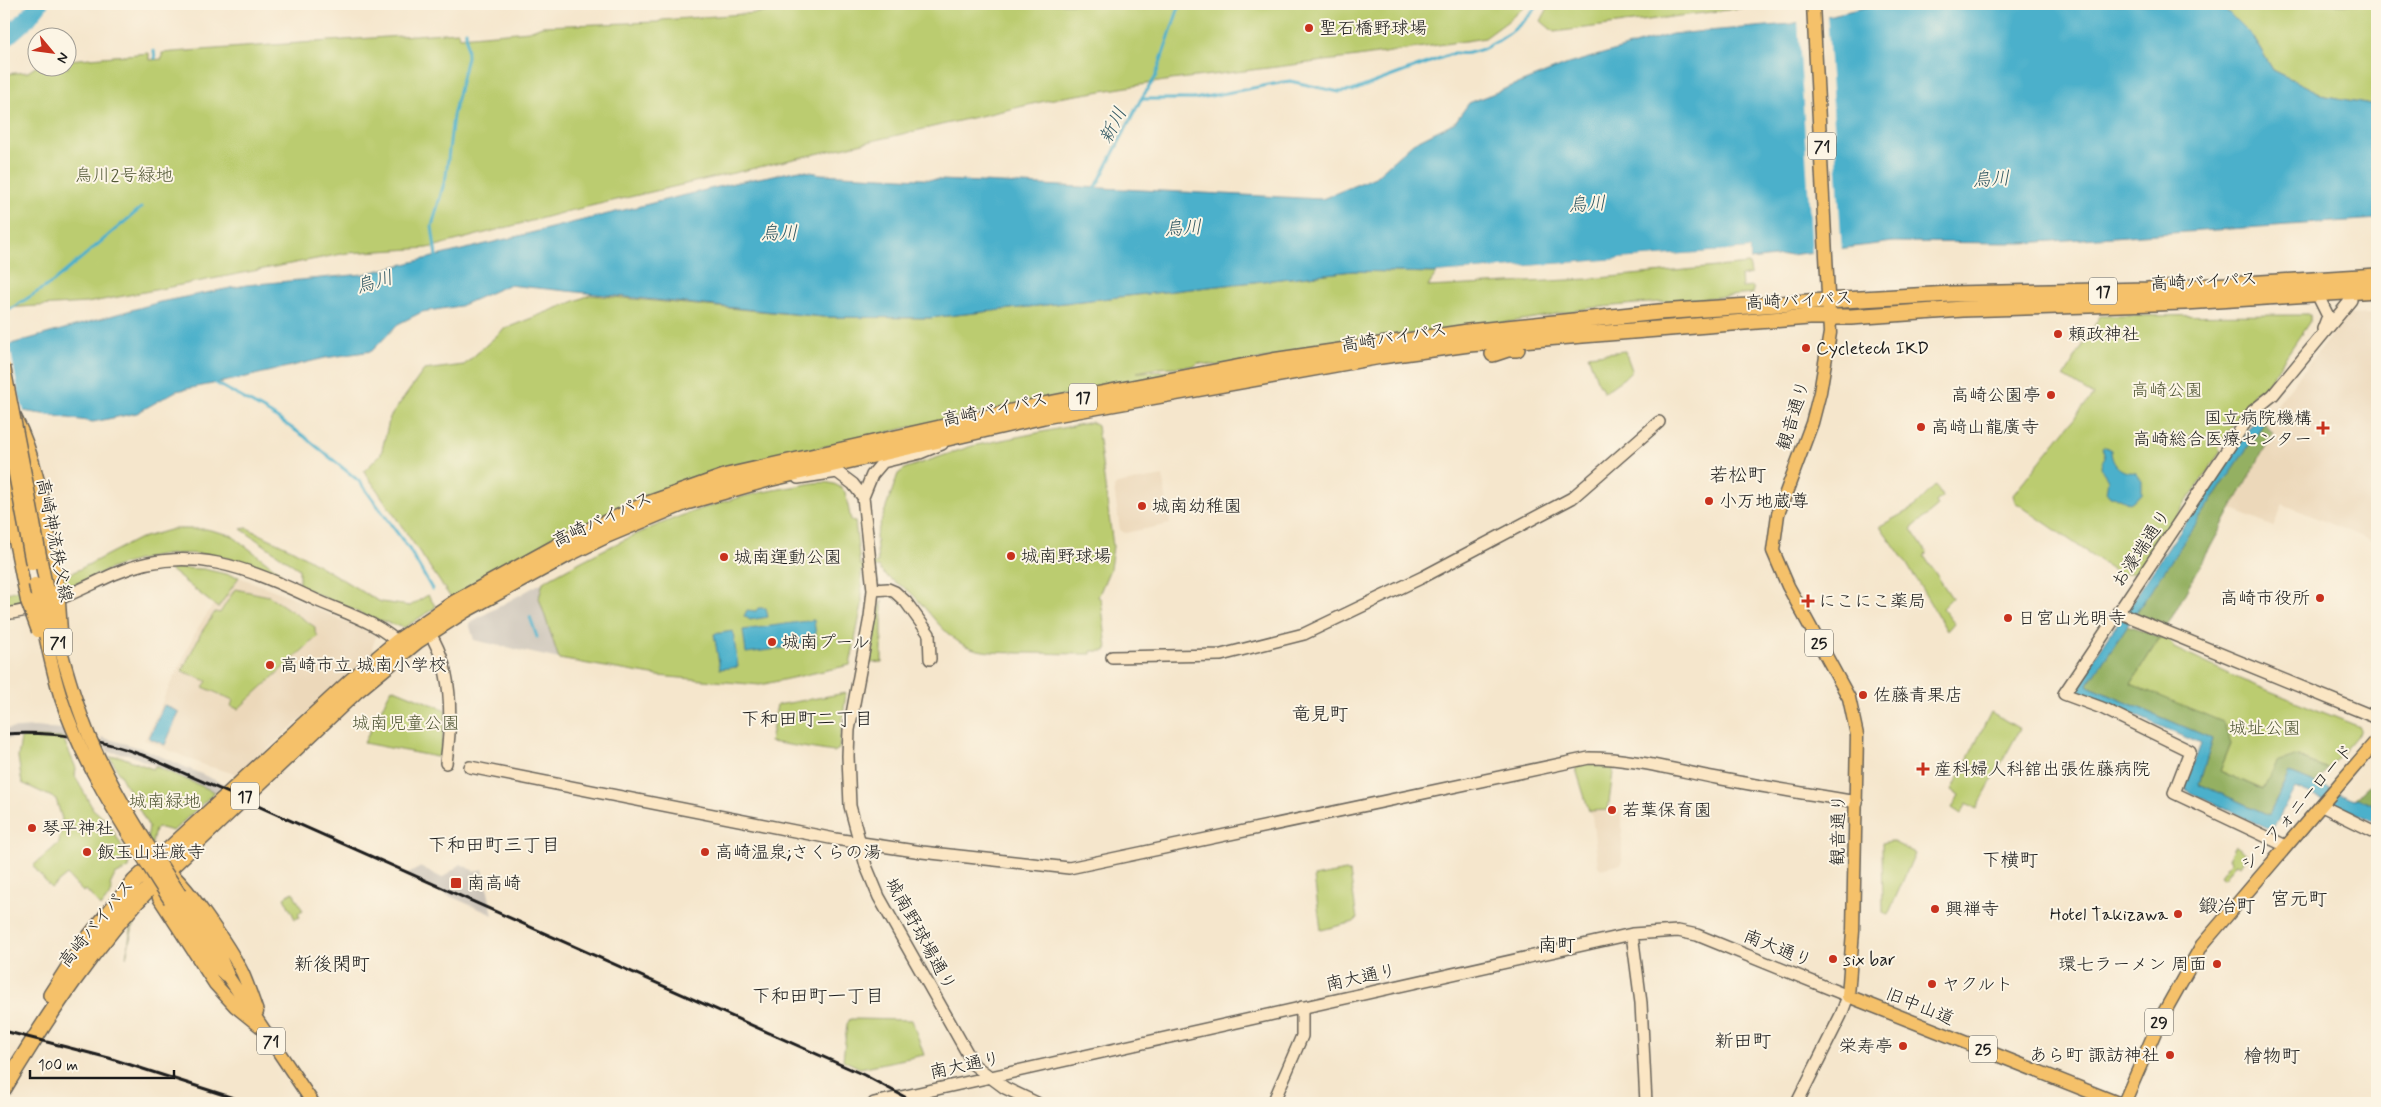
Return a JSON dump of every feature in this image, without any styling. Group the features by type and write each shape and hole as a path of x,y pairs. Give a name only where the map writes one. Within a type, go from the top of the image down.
{"highway":[{"name":"高崎バイパス","path":"4,1068 83,945 114,904 153,864 350,682 512,569 608,521 687,489 727,476 1043,405 1322,353 1468,332 1829,295 2147,290 2377,276"},
{"name":"高崎バイパス","path":"427,628 607,535 686,502 768,479 959,435 1128,401 1381,356 1469,344 1658,328 1963,309 2184,302 2377,290"},
{"name":"17","path":"2184,302 2377,299"},
{"path":"1493,354 1508,349 1620,340 1658,328"},
{"name":"高崎バイパス","path":"4,1088 56,1004 125,914 167,870 401,646"}],"main road":[{"name":"観音通り","path":"1813,4 1830,333 1820,392 1812,423 1778,514 1773,551 1788,586 1849,698 1857,735 1853,931 1848,996"},
{"name":"高崎神流秩父線","path":"4,367 8,415 56,636 89,734 111,783 175,897 219,954 229,978 314,1103"},
{"name":"71","path":"8,415 23,432 36,473 58,589 62,637 69,684 87,734 120,810"},
{"name":"71","path":"4,471 7,501 27,601 51,668 84,747 104,786 153,864 159,898 215,984 235,1006 261,1027"},
{"name":"シンフォニーロード","path":"2124,1103 2161,1018 2202,945 2377,740"},
{"name":"71","path":"153,864 167,870 181,881 241,970 249,988 261,1027"},
{"name":"旧中山道","path":"1848,996 2118,1103"}],"street":[{"path":"2310,349 2328,320 2326,309 2320,300"},
{"path":"2310,349 2319,342 2351,300"},
{"name":"お濠端通り","path":"2286,846 2174,793 2190,751 2102,708 2064,694 2121,613 2253,411 2273,395 2310,349"},
{"path":"1112,657 1220,655 1304,634 1424,577 1572,498 1659,422"},
{"path":"768,479 803,478 837,472 852,484 863,497 872,475 883,462 920,453 959,435"},
{"name":"城南野球場通り","path":"863,497 873,590 870,617 853,703 848,756 850,806 859,843 879,897 974,1065 989,1078 1005,1088 1037,1103"},
{"path":"4,614 60,599 138,566 169,559 192,559 230,565 264,576 383,630 401,646"},
{"path":"873,590 888,589 896,592 906,602 929,634 930,658"},
{"path":"2121,613 2377,718"},
{"path":"427,628 440,651 451,706 446,763"},
{"path":"470,767 859,843 1069,868 1589,758 1605,758 1661,767 1857,802"},
{"path":"2322,806 2377,833"},
{"name":"南大通り","path":"874,1103 1632,934 1678,931 1697,935 1848,996"},
{"path":"1632,934 1641,1003 1646,1103"},
{"name":"観音通り","path":"1797,1103 1841,1015 1848,996"},
{"path":"1273,1103 1302,1036 1302,1007"}],"shaded area":[{"name":"国立病院機構 高崎総合医療センター","path":"2377,314 2377,543 2283,504 2273,527 2231,509 2273,433 2264,423 2282,398 2347,315"},
{"name":"城南幼稚園","path":"1163,476 1170,524 1125,533 1120,530 1114,488 1117,484"},
{"name":"高崎市立 城南小学校","path":"239,577 292,597 376,636 372,648 375,652 239,775 204,765 144,740 196,631 213,605 218,608"},
{"path":"543,582 539,598 559,659 474,640 469,623"},
{"path":"35,727 63,729 66,738 4,739 4,729"},
{"path":"101,737 144,749 224,784 215,792 128,754 108,752"},
{"path":"1608,807 1618,808 1622,817 1622,864 1601,869 1598,866 1592,816 1589,811 1608,810"},
{"path":"461,864 474,871 483,869 493,915 404,876 421,867 442,878"}],"green space":[{"name":"烏川2号緑地","path":"878,4 1527,4 1485,38 1357,57 1171,80 1058,98 569,211 428,248 347,253 87,303 4,308 4,74 28,72 28,78 78,78 78,59 149,53 149,60 162,59 162,53 173,52 458,32 460,37 529,31 542,26 658,22 662,20"},
{"path":"1550,4 1774,4 1554,32 1541,21"},
{"path":"2217,4 2377,4 2377,105 2326,96 2273,70 2254,38"},
{"path":"1749,264 1751,274 1741,276 1742,288 1753,287 1753,294 1590,308 1219,366 1198,363 1195,366 1158,368 1137,372 1188,371 911,427 806,451 649,496 616,509 451,598 364,471 381,454 390,417 424,370 464,365 504,329 590,295 823,317 929,318 1353,271 1436,273 1428,287 1589,279"},
{"name":"高崎公園","path":"2310,315 2310,321 2266,386 2253,393 2218,448 2221,451 2139,572 2119,574 2015,502 2013,495 2093,395 2064,377 2100,316"},
{"path":"1625,351 1632,370 1604,392 1597,380 1588,355"},
{"name":"城南運動公園","path":"1092,422 1097,426 1113,546 1110,569 1098,597 1101,599 1106,651 1091,651 1091,654 1019,653 990,652 969,647 954,639 911,593 888,578 879,567 861,570 862,605 850,665 760,685 658,676 559,659 539,598 543,582 602,550 633,536 694,511 726,501 758,493 820,482 834,484 845,492 851,520 855,521 860,565 878,563 876,536 898,474 906,468 972,446"},
{"path":"2264,423 2273,433 2166,628 2134,615"},
{"path":"1936,485 1942,497 1936,502 1938,506 1911,529 1927,553 1924,556 1952,598 1942,608 1954,623 1947,631 1905,561 1880,526 1913,508"},
{"path":"247,528 295,551 381,602 410,606 428,595 436,607 404,628 366,616 299,586 299,569 241,529"},
{"path":"173,529 206,529 231,535 281,573 281,577 219,556 180,554 159,556 115,567 73,585 4,606 4,594 74,572 138,539"},
{"path":"169,569 204,569 239,577 218,608"},
{"path":"235,589 269,596 315,627 315,632 318,636 238,709 231,706 233,700 203,687 207,681 182,671 201,633 215,612 220,613"},
{"path":"882,601 882,662 870,663 880,605"},
{"path":"2127,626 2160,637 2131,684 2223,722 2231,743 2220,771 2263,790 2277,762 2295,756 2328,769 2315,783 2290,773 2269,815 2199,784 2213,739 2090,687 2088,684"},
{"name":"城址公園","path":"2160,637 2169,640 2174,648 2242,680 2360,727 2360,732 2328,769 2296,756 2264,790 2220,771 2231,743 2131,684"},
{"name":"城南児童公園","path":"392,688 446,710 441,753 437,757 364,743"},
{"path":"846,693 839,749 834,752 770,742 777,705"},
{"path":"1991,712 2020,729 1976,809 1967,803 1961,814 1952,808 1959,795 1952,790"},
{"name":"飯玉山荘厳寺","path":"21,738 63,738 76,768 75,776 93,809 109,823 130,861 129,868 115,875 110,885 112,892 101,907 86,890 83,892 67,875 51,888 33,866 59,843 62,819 56,799 22,783 18,757"},
{"name":"城南緑地","path":"119,756 153,769 155,766 215,792 173,831 157,827 155,830 126,957 149,827 110,757"},
{"path":"1589,762 1614,765 1608,810 1589,811 1575,766"},
{"path":"2369,785 2377,790 2377,806 2359,798 2354,799"},
{"path":"1891,841 1915,853 1888,915 1883,912 1882,843"},
{"path":"2235,846 2247,854 2240,865 2236,863 2224,879 2220,876 2231,861 2228,859"},
{"path":"1346,871 1350,873 1357,919 1354,922 1321,930 1314,877"},
{"path":"293,892 303,911 298,914 300,917 295,919 284,897"},
{"path":"850,1019 912,1020 924,1055 860,1068 843,1060 847,1024"}],"water":[{"name":"烏川","path":"1881,4 2217,4 2254,38 2273,70 2326,96 2377,105 2377,219 2023,243 1893,242 1750,260 1750,249 1436,273 1353,271 929,318 823,317 508,285 460,306 422,312 398,324 372,351 325,358 238,379 176,391 137,413 93,422 4,408 4,346 160,302 246,285 364,274 738,182 800,170 821,174 1322,199 1375,177 1413,143 1455,122 1469,103 1568,64 1672,34 1791,24"},
{"path":"2256,418 2264,423 2088,684 2090,687 2213,739 2199,784 2269,815 2290,773 2354,799 2359,798 2377,806 2377,822 2295,788 2273,828 2268,829 2187,791 2185,786 2201,744 2077,690 2076,685"},
{"path":"2104,446 2111,450 2115,464 2121,470 2135,472 2142,480 2142,494 2130,503 2120,498 2110,497 2106,492 2108,480 2101,467 2105,458 2102,447"},
{"path":"758,608 766,608 768,617 750,620 744,616 747,610 756,611"},
{"path":"814,620 817,644 746,653 743,630"},
{"path":"733,631 738,667 720,669 714,634"},
{"path":"164,705 179,712 165,745 149,738"}],"pier":[{"path":"1827,13 1842,251 1812,255 1798,20"},
{"path":"1750,249 1750,263 1747,261 1748,252 1434,276 1436,273"},
{"path":"9,341 19,396 25,414 4,410 4,343"}],"waterway":[{"path":"4,39 28,18 39,4"},
{"name":"新川","path":"1094,191 1141,99 1155,78 1180,4"},
{"path":"1141,99 1194,99 1290,81 1339,92 1352,91 1454,53 1469,53 1489,46 1517,27 1539,4"},
{"path":"436,256 432,226 446,176 453,116 467,57 466,31"},
{"path":"154,51 155,58"},
{"path":"4,311 9,310 53,282 141,208"},
{"path":"214,382 271,414 305,437 360,482 409,549 432,589"},
{"path":"530,617 537,637"}],"railway":[{"path":"4,734 23,733 76,737 93,740 145,756 864,1075 916,1103"},
{"path":"4,1031 109,1058 249,1103"}],"place":[{"name":"聖石橋野球場","path":"1309,28"},
{"name":"頼政神社","path":"2058,334"},
{"name":"Cycletech IKD","path":"1806,348"},
{"name":"高崎公園亭","path":"2051,395"},
{"name":"高﨑山龍廣寺","path":"1921,427"},
{"name":"国立病院機構 高崎総合医療センター","path":"2323,428"},
{"name":"小万地蔵尊","path":"1709,501"},
{"name":"城南幼稚園","path":"1142,506"},
{"name":"城南野球場","path":"1011,556"},
{"name":"城南運動公園","path":"724,557"},
{"name":"高崎市役所","path":"2320,598"},
{"name":"にこにこ薬局","path":"1808,601"},
{"name":"日宮山光明寺","path":"2008,618"},
{"name":"城南プール","path":"772,642"},
{"name":"高崎市立 城南小学校","path":"270,665"},
{"name":"佐藤青果店","path":"1863,695"},
{"name":"産科婦人科舘出張佐藤病院","path":"1923,769"},
{"name":"若葉保育園","path":"1612,810"},
{"name":"琴平神社","path":"32,828"},
{"name":"飯玉山荘厳寺","path":"87,852"},
{"name":"高崎温泉;さくらの湯","path":"705,852"},
{"name":"南高崎","path":"456,883"},
{"name":"興禅寺","path":"1935,909"},
{"name":"Hotel Takizawa","path":"2178,914"},
{"name":"six bar","path":"1833,959"},
{"name":"環七ラーメン 周面","path":"2217,964"},
{"name":"ヤクルト","path":"1932,984"},
{"name":"栄寿亭","path":"1903,1046"},
{"name":"あら町 諏訪神社","path":"2170,1055"}],"district":[{"name":"若松町","path":"1738,474"},
{"name":"竜見町","path":"1320,713"},
{"name":"下和田町二丁目","path":"807,718"},
{"name":"下和田町三丁目","path":"494,844"},
{"name":"下横町","path":"2010,859"},
{"name":"宮元町","path":"2299,898"},
{"name":"鍛冶町","path":"2227,905"},
{"name":"南町","path":"1557,944"},
{"name":"新後閑町","path":"332,963"},
{"name":"下和田町一丁目","path":"818,995"},
{"name":"新田町","path":"1743,1040"},
{"name":"檜物町","path":"2272,1055"}]}
